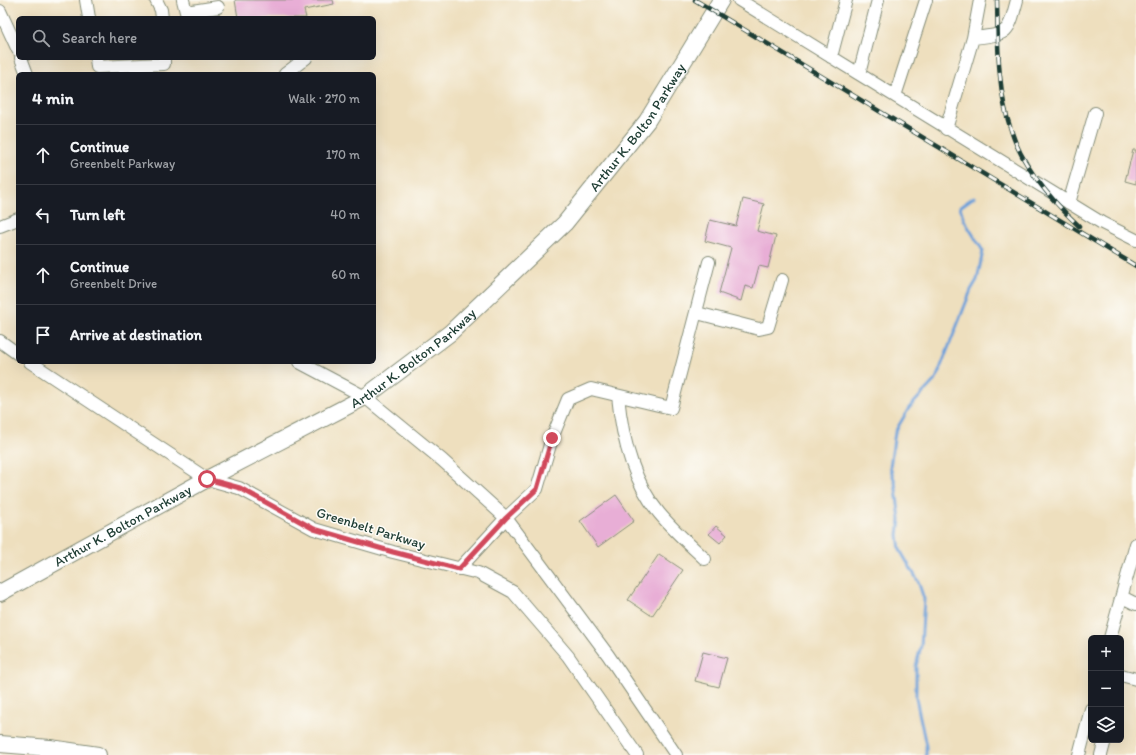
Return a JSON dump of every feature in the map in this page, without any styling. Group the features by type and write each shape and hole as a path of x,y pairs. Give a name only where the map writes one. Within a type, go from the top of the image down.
{"main road":[{"name":"Arthur K. Bolton Parkway","path":"0,593 207,479 365,397 450,333 565,223 647,121 721,0"},
{"path":"0,744 50,748 98,755"}],"street":[{"path":"86,0 89,16"},
{"path":"156,0 161,10 162,16"},
{"path":"183,0 186,12 218,8"},
{"path":"739,0 946,129 1069,203 1136,240"},
{"path":"831,57 846,0"},
{"path":"859,74 878,0"},
{"path":"895,96 926,0"},
{"path":"946,129 973,38 980,0"},
{"path":"973,38 999,35 1006,31 1011,21 1017,0"},
{"path":"0,11 16,46"},
{"path":"22,60 26,72"},
{"path":"96,60 97,67 164,64 164,60"},
{"path":"288,72 303,60"},
{"path":"1069,203 1095,114"},
{"path":"0,226 16,220"},
{"path":"459,569 506,518 537,489 552,438 568,400 591,389 671,408 709,262"},
{"path":"696,313 759,329 768,327 782,280"},
{"path":"0,341 16,353"},
{"name":"Greenbelt Parkway","path":"33,364 207,479 240,488 314,529 393,552 478,573 513,592 568,656 637,755"},
{"path":"303,364 365,397 442,460 506,518 608,655 676,755"},
{"path":"618,396 621,429 638,481 659,513 705,559"},
{"path":"1111,635 1136,544"},
{"path":"1122,597 1136,604"},
{"path":"1124,676 1136,679"},
{"path":"1079,755 1088,720"},
{"path":"1101,755 1104,743"}],"building":[{"path":"235,0 333,0 334,4 304,10 306,16 238,16"},
{"path":"1133,150 1136,150 1136,184 1125,181"},
{"path":"743,199 764,204 757,231 776,236 768,268 759,266 753,288 745,286 741,301 719,293 731,248 705,241 710,220 736,226"},
{"path":"616,495 634,521 598,547 580,521"},
{"path":"716,526 727,535 720,543 709,534"},
{"path":"659,554 683,570 652,616 628,600"},
{"path":"703,652 727,658 719,687 695,681"}],"waterway":[{"path":"926,755 926,746 916,698 916,666 921,646 924,599 918,581 900,550 898,535 900,519 895,482 890,467 895,432 909,408 936,379 971,290 977,280 983,251 964,220 960,207 974,197"}],"railway":[{"path":"695,0 1136,266"},
{"path":"997,0 999,66 1003,99 1011,130 1022,157 1039,182 1048,194 1079,226"}],"route":[{"path":"207,479 240,488 314,529 459,569 506,518 537,489 552,438"}]}
